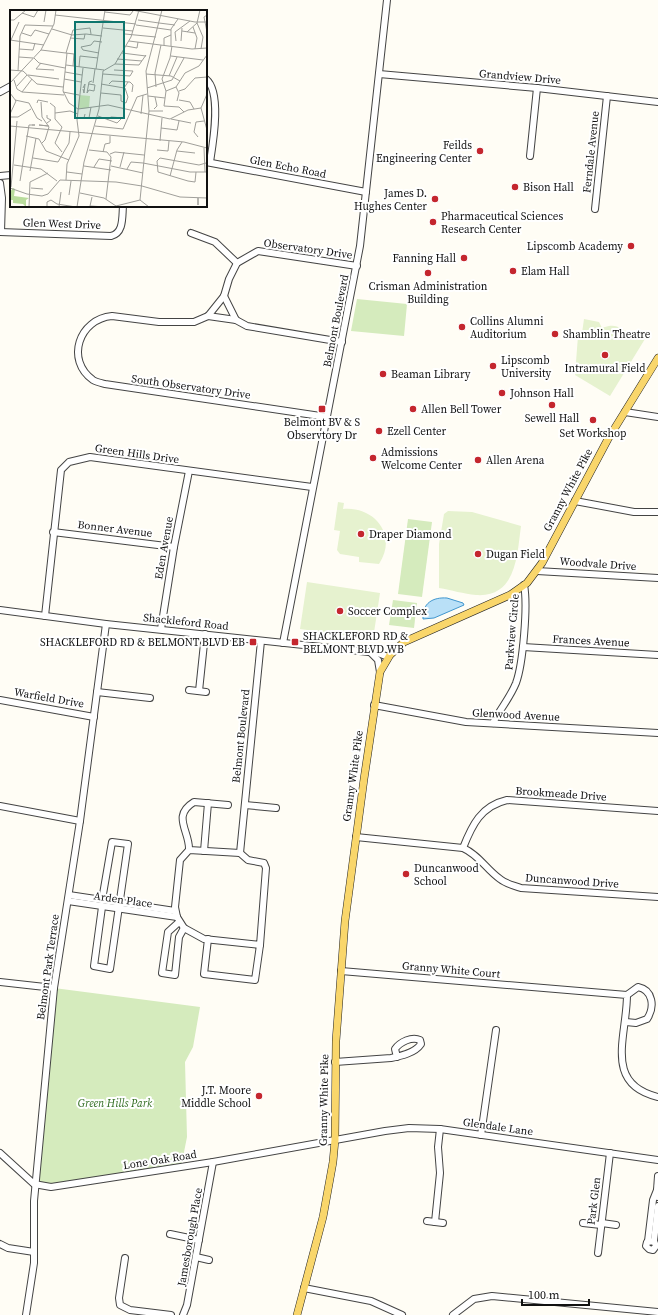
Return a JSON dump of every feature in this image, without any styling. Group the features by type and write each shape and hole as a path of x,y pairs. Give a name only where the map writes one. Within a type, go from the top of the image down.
{"main road":[{"name":"Granny White Pike","path":"297,1315 329,1189 335,1140 335,1062 346,909 374,705 380,672 388,657 399,646 410,639 510,595 524,585 537,571 625,412 658,358"}],"street":[{"name":"Belmont Boulevard","path":"283,643 312,487 357,266 387,0"},
{"name":"Grandview Drive","path":"379,74 537,88 658,102"},
{"path":"207,80 212,86 215,101 208,162"},
{"path":"0,92 10,87"},
{"path":"530,156 537,88"},
{"name":"Ferndale Avenue","path":"595,209 606,96"},
{"name":"Glen Echo Road","path":"208,162 366,192"},
{"path":"0,176 10,175"},
{"path":"0,184 2,198 0,232"},
{"name":"Glen West Drive","path":"0,232 111,236 117,234 120,230 123,207"},
{"path":"191,233 215,242 237,263 229,279 224,296 208,316"},
{"name":"Observatory Drive","path":"237,263 256,252 357,266"},
{"path":"224,296 236,320"},
{"name":"South Observatory Drive","path":"208,316 194,322 175,324 112,316 102,317 84,330 79,339 78,352 82,368 93,380 105,384 327,417"},
{"path":"208,316 236,320 247,326 264,330 342,342"},
{"path":"625,412 658,417"},
{"name":"Green Hills Drive","path":"45,616 61,470 69,462 90,457 312,487"},
{"name":"Eden Avenue","path":"161,629 174,546 189,471"},
{"path":"575,501 634,512 658,512"},
{"name":"Bonner Avenue","path":"53,532 174,546"},
{"name":"Woodvale Drive","path":"537,571 658,578"},
{"name":"Parkview Circle","path":"493,723 516,682 523,647 526,596 524,585"},
{"name":"Shackleford Road","path":"0,610 106,624 370,652 388,657"},
{"name":"Belmont Park Terrace","path":"26,1315 34,1252 36,1185 54,988 80,821 106,624"},
{"path":"198,691 205,634"},
{"name":"Belmont Boulevard","path":"240,854 261,641"},
{"name":"Frances Avenue","path":"523,647 658,655"},
{"path":"370,652 378,660 380,672"},
{"path":"189,690 206,692"},
{"path":"97,692 150,698"},
{"name":"Warfield Drive","path":"0,700 94,716"},
{"name":"Glenwood Avenue","path":"374,705 456,721 658,733"},
{"name":"Brookmeade Drive","path":"463,848 473,824 480,815 488,807 506,800 658,811"},
{"path":"184,928 179,937 176,974 162,973 168,932 177,917 180,860 189,850 189,839 182,818 192,803 228,805"},
{"path":"204,851 208,803"},
{"path":"245,805 276,808"},
{"path":"0,806 80,821"},
{"name":"Duncanwood Drive","path":"356,837 463,848 477,856 504,882 521,888 658,897"},
{"path":"112,842 128,844 110,968 94,966 102,904 112,842"},
{"path":"189,850 240,854 250,860 263,862 266,865 260,945 255,980 204,974 208,939"},
{"name":"Arden Place","path":"68,898 177,917"},
{"path":"177,917 184,928 196,936 208,939 260,945"},
{"name":"Granny White Court","path":"341,971 627,995"},
{"path":"0,982 54,988"},
{"path":"626,1022 636,1023 646,1019 651,1007 650,993 647,990 638,987 627,995 626,1022 621,1063 624,1072 637,1090 658,1097"},
{"path":"480,1135 496,1030"},
{"path":"335,1062 397,1057"},
{"name":"Glendale Lane","path":"335,1140 402,1128 440,1129 658,1160"},
{"path":"435,1222 440,1173 438,1147 440,1129"},
{"name":"Lone Oak Road","path":"36,1185 48,1187 62,1186 214,1162 335,1140"},
{"path":"0,1153 23,1176 36,1185"},
{"name":"Park Glen","path":"598,1253 610,1153"},
{"name":"Jamesborough Place","path":"183,1315 187,1305 214,1162"},
{"path":"658,1176 658,1197"},
{"path":"654,1217 652,1200 657,1190"},
{"path":"651,1241 654,1217 658,1206"},
{"path":"427,1221 442,1223"},
{"path":"583,1223 616,1225"},
{"path":"170,1234 199,1240"},
{"path":"0,1244 34,1252"},
{"path":"196,1257 208,1260"},
{"path":"125,1258 119,1298 120,1305 130,1310 172,1315"},
{"path":"304,1288 371,1301 402,1315"},
{"path":"453,1315 474,1299 492,1296 633,1313 658,1312"}],"green space":[{"path":"357,299 407,304 404,336 351,331"},
{"name":"Intramural Field","path":"584,319 599,322 602,328 615,326 627,332 648,334 610,396 575,375 578,336 582,333"},
{"name":"Draper Diamond","path":"338,502 344,503 343,509 355,509 365,512 380,525 386,543 384,553 379,564 359,562 359,557 340,554 337,550 340,531 334,530"},
{"name":"Dugan Field","path":"448,511 472,512 521,526 516,561 507,582 500,589 490,594 476,595 439,588 439,544 444,514"},
{"path":"408,519 432,522 422,597 398,594"},
{"name":"Soccer Complex","path":"307,582 380,593 373,639 300,629"},
{"path":"393,600 417,603 414,628 389,625"},
{"name":"Green Hills Park","path":"54,988 200,1007 193,1047 185,1062 187,1137 181,1167 62,1187 36,1185"}],"water":[{"path":"447,598 463,603 464,605 434,618 423,619 424,609 429,602"}],"place":[{"name":"Feilds Engineering Center","path":"480,151"},
{"name":"Bison Hall","path":"515,187"},
{"name":"James D. Hughes Center","path":"435,199"},
{"name":"Pharmaceutical Sciences Research Center","path":"433,222"},
{"name":"Lipscomb Academy","path":"631,246"},
{"name":"Fanning Hall","path":"464,258"},
{"name":"Elam Hall","path":"513,271"},
{"name":"Crisman Administration Building","path":"428,273"},
{"name":"Collins Alumni Auditorium","path":"462,327"},
{"name":"Shamblin Theatre","path":"555,334"},
{"name":"Intramural Field","path":"605,355"},
{"name":"Lipscomb University","path":"493,366"},
{"name":"Beaman Library","path":"383,374"},
{"name":"Johnson Hall","path":"502,393"},
{"name":"Sewell Hall","path":"552,405"},
{"name":"Belmont BV & S Observtory Dr","path":"322,409"},
{"name":"Allen Bell Tower","path":"413,409"},
{"name":"Set Workshop","path":"593,420"},
{"name":"Ezell Center","path":"379,431"},
{"name":"Admissions Welcome Center","path":"373,458"},
{"name":"Allen Arena","path":"478,460"},
{"name":"Draper Diamond","path":"361,534"},
{"name":"Dugan Field","path":"478,554"},
{"name":"Soccer Complex","path":"340,611"},
{"name":"SHACKLEFORD RD & BELMONT BLVD EB","path":"253,642"},
{"name":"SHACKLEFORD RD & BELMONT BLVD WB","path":"295,642"},
{"name":"Duncanwood School","path":"406,874"},
{"name":"J.T. Moore Middle School","path":"259,1096"}]}
